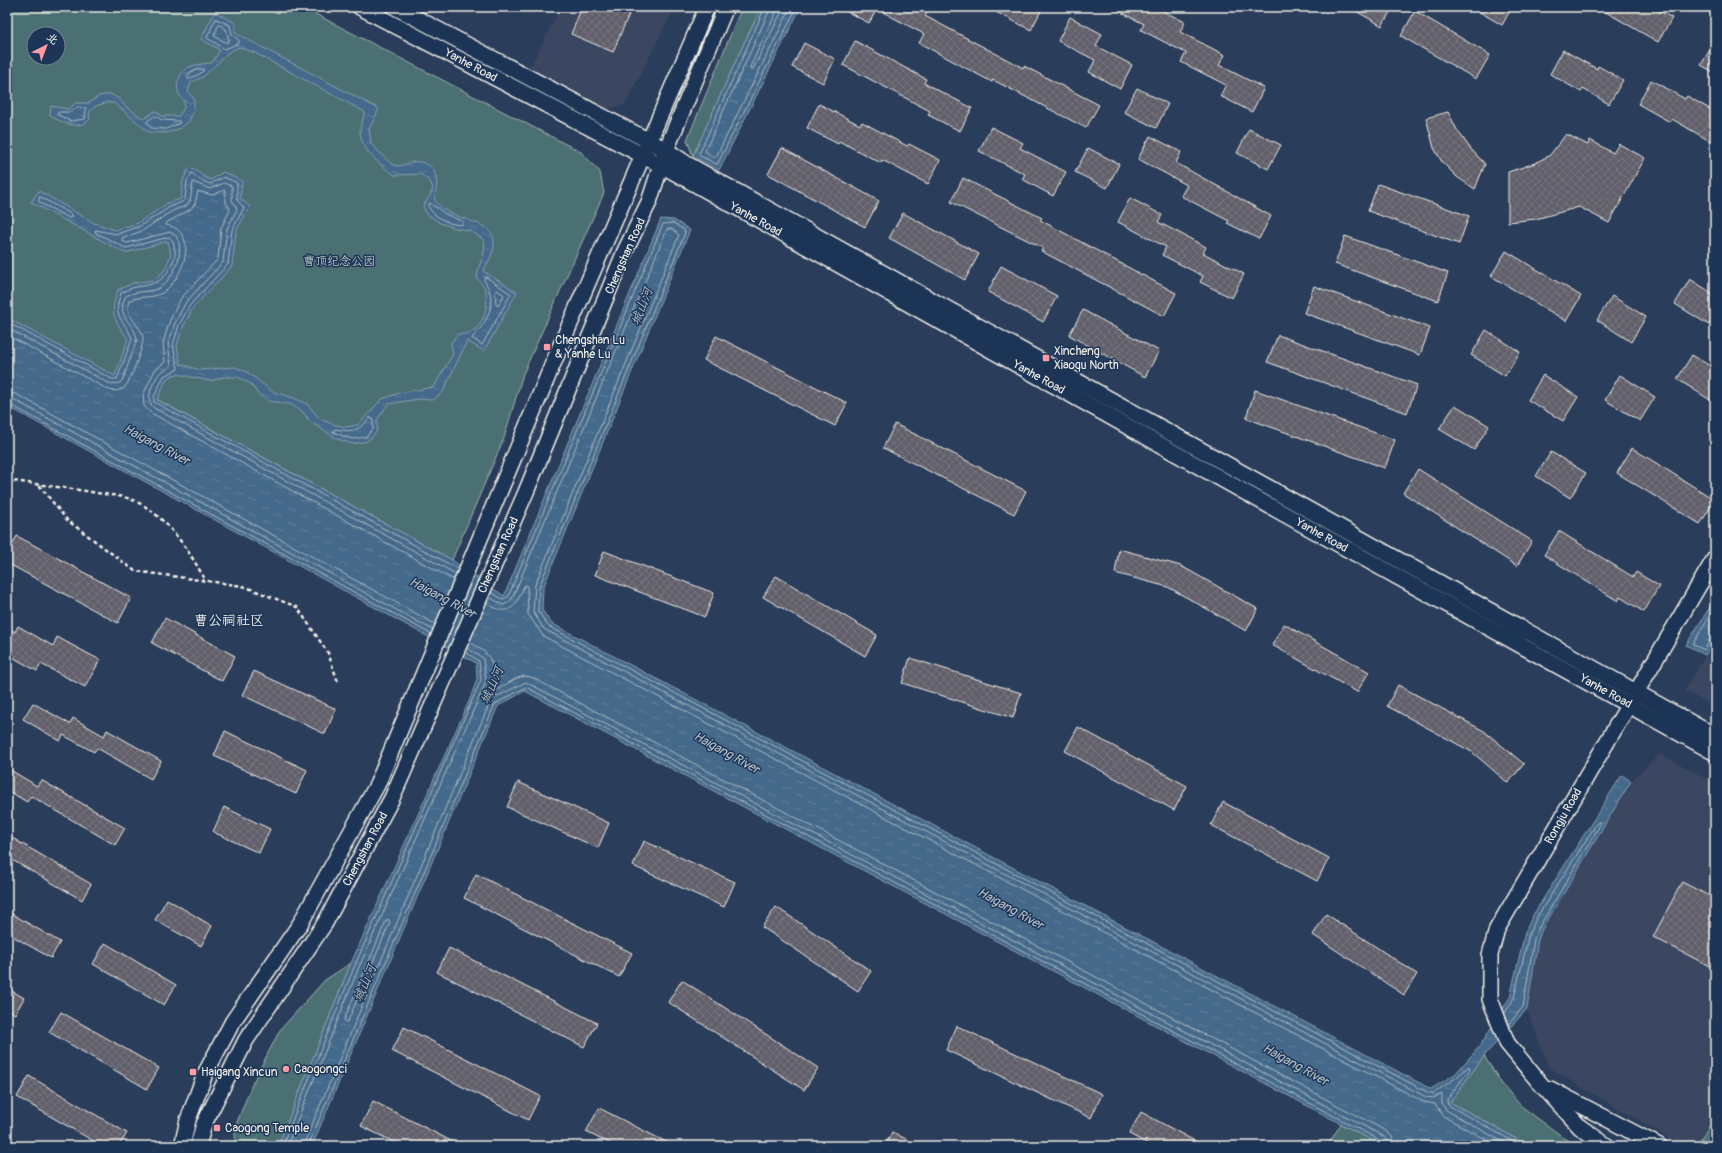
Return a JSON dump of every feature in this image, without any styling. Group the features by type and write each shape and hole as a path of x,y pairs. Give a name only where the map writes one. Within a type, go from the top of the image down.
{"street":[{"name":"Yanhe Road","path":"360,7 647,149 666,150 1632,698 1715,752"},
{"name":"Yanhe Road","path":"395,7 647,149 661,165 1243,492 1632,698 1715,736"},
{"name":"Chengshan Road","path":"182,1146 188,1120 205,1074 233,1021 300,924 377,785 557,354 647,149 707,7"},
{"name":"Chengshan Road","path":"198,1146 204,1124 246,1040 325,923 392,798 526,492 625,252 649,202 666,150 726,7"},
{"name":"Rongju Road","path":"1608,1146 1580,1127 1539,1082 1508,1043 1490,999 1490,955 1497,929 1715,558"},
{"path":"1539,1082 1660,1146"}],"path":[{"path":"7,480 39,486 80,489 131,499 157,514 191,554 204,580"},
{"path":"39,486 67,520 135,571 243,586 297,607 328,653 338,682"}],"shaded area":[{"path":"561,7 675,7 625,105 607,109 530,67"},
{"path":"1715,640 1715,707 1684,691"},
{"path":"1660,754 1715,783 1715,1117 1697,1146 1682,1146 1549,1068 1527,1009 1538,940 1541,931 1631,781"}],"green space":[{"name":"曹顶纪念公园","path":"10,7 302,7 581,152 600,172 604,193 523,374 504,438 452,560 7,318 7,14"},
{"path":"742,7 762,7 744,43 693,156 687,140"},
{"path":"351,963 278,1146 235,1146 235,1127 253,1082 280,1030 325,980"},
{"path":"1484,1056 1502,1084 1521,1106 1575,1146 1529,1146 1450,1102"},
{"path":"1715,1117 1715,1146 1697,1146"},
{"path":"1341,1124 1383,1146 1327,1146"}],"water":[{"path":"762,7 801,7 719,170 693,156 744,43"},
{"path":"215,12 235,23 235,33 379,109 369,129 371,144 394,165 398,166 412,162 420,162 427,164 432,168 435,173 437,185 434,199 442,208 454,215 479,224 488,230 494,239 492,252 483,271 517,292 484,351 467,341 443,392 433,400 418,399 388,404 377,420 377,431 368,441 352,444 338,439 310,422 303,412 290,404 269,401 257,393 251,384 238,377 223,377 210,381 177,374 167,378 157,400 452,560 504,596 661,219 674,220 690,230 543,588 542,610 551,623 1431,1089 1455,1074 1480,1046 1510,997 1525,932 1533,915 1622,775 1631,781 1541,931 1538,940 1527,1009 1484,1056 1450,1102 1529,1146 1383,1146 525,691 498,706 312,1146 278,1146 351,963 470,699 477,679 476,663 7,406 7,318 115,376 128,339 114,316 115,298 118,290 133,283 154,280 164,271 171,255 168,241 125,253 31,202 39,191 94,223 115,230 138,223 168,203 181,199 183,180 189,168 211,180 223,172 242,181 240,198 250,207 236,231 232,266 193,308 183,327 177,345 180,364 200,370 235,367 247,372 273,392 294,398 307,404 320,419 332,424 346,427 358,425 382,399 399,393 434,387 453,354 451,343 458,334 466,334 478,327 485,313 485,289 477,279 485,246 484,240 471,231 440,223 427,214 423,206 430,196 433,188 430,181 420,174 394,175 372,156 361,138 360,131 365,112 253,52 239,47 229,52 203,77 191,82 188,92 194,99 194,110 189,121 181,128 166,133 149,132 114,103 105,103 96,106 89,112 90,119 80,125 65,123 50,115 51,106 68,109 76,103 89,103 99,96 110,94 119,99 125,106 144,119 155,111 162,116 179,116 184,108 184,100 178,89 178,80 180,76 189,67 199,64 212,63 220,50 201,39"},
{"path":"1715,599 1715,640 1705,655 1686,645"}],"building":[{"path":"582,7 632,7 613,52 571,34"},
{"path":"838,7 929,7 925,16 1023,68 1024,66 1099,105 1086,128 993,80 992,82 919,43 924,34 877,9 869,23"},
{"path":"986,7 1043,7 1031,30"},
{"path":"1111,7 1155,7 1185,22 1180,32 1225,55 1219,65 1264,88 1252,112 1220,96 1226,85 1181,62 1186,53 1141,30 1144,24"},
{"path":"1349,7 1393,7 1382,26"},
{"path":"1471,7 1512,7 1502,25"},
{"path":"1597,7 1653,7 1672,18 1658,42"},
{"path":"1415,11 1490,55 1476,79 1401,36"},
{"path":"1070,17 1102,34 1096,46 1132,65 1120,89 1089,72 1095,60 1058,41"},
{"path":"855,41 926,79 924,83 972,108 960,131 928,115 930,111 843,65"},
{"path":"1715,41 1715,73 1701,65"},
{"path":"804,43 835,59 823,83 792,67"},
{"path":"1563,50 1597,69 1598,66 1623,80 1609,104 1583,89 1581,92 1550,74"},
{"path":"1651,80 1685,99 1687,96 1715,112 1715,144 1672,119 1670,122 1638,104"},
{"path":"1137,88 1168,104 1156,128 1124,112"},
{"path":"819,104 860,125 862,122 907,146 909,144 940,160 928,184 882,160 881,163 839,141 838,144 807,128"},
{"path":"1448,112 1457,130 1470,148 1485,164 1475,189 1457,177 1442,162 1434,148 1426,118"},
{"path":"991,127 1023,143 1020,148 1066,172 1053,196 1022,179 1025,174 979,151"},
{"path":"1249,129 1281,145 1268,169 1237,153"},
{"path":"1566,134 1588,145 1590,140 1613,153 1619,144 1645,158 1609,223 1579,207 1536,219 1508,222 1508,172 1535,163 1550,155"},
{"path":"1150,136 1181,152 1176,163 1271,216 1259,239 1227,223 1229,221 1181,196 1187,185 1138,159"},
{"path":"782,148 879,201 865,227 768,174"},
{"path":"1088,148 1119,164 1107,188 1075,172"},
{"path":"963,178 1042,218 1040,220 1176,293 1164,316 1041,251 1043,248 951,202"},
{"path":"1378,184 1469,216 1459,244 1368,211"},
{"path":"1130,198 1162,215 1158,222 1206,247 1203,253 1244,274 1232,298 1200,282 1203,276 1162,255 1166,247 1118,222"},
{"path":"903,213 979,254 965,280 889,238"},
{"path":"1345,236 1448,273 1438,301 1335,264"},
{"path":"1506,251 1581,296 1566,321 1491,276"},
{"path":"1001,266 1057,296 1043,322 988,292"},
{"path":"1690,279 1715,295 1715,315 1709,325 1675,304"},
{"path":"1314,286 1430,328 1420,355 1304,313"},
{"path":"1612,296 1646,317 1631,342 1597,320"},
{"path":"1083,310 1159,351 1145,377 1069,335"},
{"path":"1486,330 1520,352 1505,376 1471,355"},
{"path":"1278,335 1417,385 1407,413 1267,362"},
{"path":"716,336 847,403 835,426 704,360"},
{"path":"1692,355 1715,369 1715,403 1677,379"},
{"path":"1543,375 1578,397 1563,421 1528,400"},
{"path":"1620,375 1655,397 1640,421 1605,400"},
{"path":"1255,390 1395,440 1385,468 1246,418"},
{"path":"1455,405 1489,426 1474,450 1439,429"},
{"path":"895,424 1026,491 1014,514 883,448"},
{"path":"1632,448 1715,500 1700,524 1617,473"},
{"path":"1551,452 1586,473 1570,498 1536,476"},
{"path":"1418,469 1532,541 1517,566 1403,493"},
{"path":"1559,531 1633,577 1636,572 1659,586 1644,612 1620,597 1618,601 1544,555"},
{"path":"17,536 131,598 118,623 7,563 7,555"},
{"path":"1119,549 1181,566 1258,609 1246,631 1168,587 1115,573"},
{"path":"604,551 714,593 705,617 595,575"},
{"path":"776,576 877,635 865,656 763,597"},
{"path":"165,618 235,656 222,681 152,643"},
{"path":"1284,624 1369,672 1357,692 1272,645"},
{"path":"18,626 53,646 57,637 100,660 85,687 41,664 37,671 7,654 7,627 15,632"},
{"path":"910,658 1021,693 1013,718 902,683"},
{"path":"254,671 336,709 325,734 242,695"},
{"path":"1398,685 1484,731 1524,764 1508,783 1472,752 1387,706"},
{"path":"33,703 70,724 73,718 104,736 107,730 161,761 151,779 97,748 94,752 63,735 60,741 23,719"},
{"path":"1078,727 1187,786 1174,810 1065,751"},
{"path":"225,731 307,770 296,794 214,756"},
{"path":"7,768 37,786 41,780 125,828 115,845 31,796 27,802 7,790"},
{"path":"518,782 609,823 598,848 507,807"},
{"path":"1223,802 1329,858 1317,881 1211,825"},
{"path":"224,807 270,829 259,853 213,832"},
{"path":"7,835 91,884 82,900 7,857"},
{"path":"644,841 735,882 724,907 633,866"},
{"path":"476,874 632,953 619,977 464,898"},
{"path":"1682,882 1715,899 1715,969 1653,937"},
{"path":"167,899 212,926 201,946 155,920"},
{"path":"776,907 871,971 858,991 762,927"},
{"path":"7,911 60,942 51,958 7,933"},
{"path":"1326,914 1417,974 1404,995 1313,935"},
{"path":"105,943 176,985 164,1005 93,964"},
{"path":"449,948 597,1023 584,1047 437,972"},
{"path":"682,980 818,1068 804,1090 668,1002"},
{"path":"7,988 24,998 15,1014 7,1009"},
{"path":"61,1012 159,1068 147,1089 49,1032"},
{"path":"957,1026 1102,1094 1091,1118 946,1050"},
{"path":"404,1027 540,1096 528,1120 392,1051"},
{"path":"29,1076 127,1133 119,1146 102,1146 17,1097"},
{"path":"373,1101 461,1146 402,1146 361,1126"},
{"path":"599,1108 674,1146 615,1146 586,1132"},
{"path":"1141,1112 1204,1146 1152,1146 1129,1134"},
{"path":"892,1132 920,1146 885,1146"}],"place":[{"name":"Chengshan Lu & Yanhe Lu","path":"547,347"},
{"name":"Xincheng Xiaoqu North","path":"1046,358"},
{"name":"Caogongci","path":"286,1069"},
{"name":"Haigang Xincun","path":"193,1072"},
{"name":"Caogong Temple","path":"217,1128"}],"district":[{"name":"曹公祠社区","path":"229,620"}],"water label":[{"name":"城山河","path":"641,306"},
{"name":"Haigang River","path":"157,444"},
{"name":"Haigang River","path":"443,597"},
{"name":"城山河","path":"491,685"},
{"name":"Haigang River","path":"727,752"},
{"name":"Haigang River","path":"1011,908"},
{"name":"城山河","path":"364,983"},
{"name":"Haigang River","path":"1296,1064"}]}
